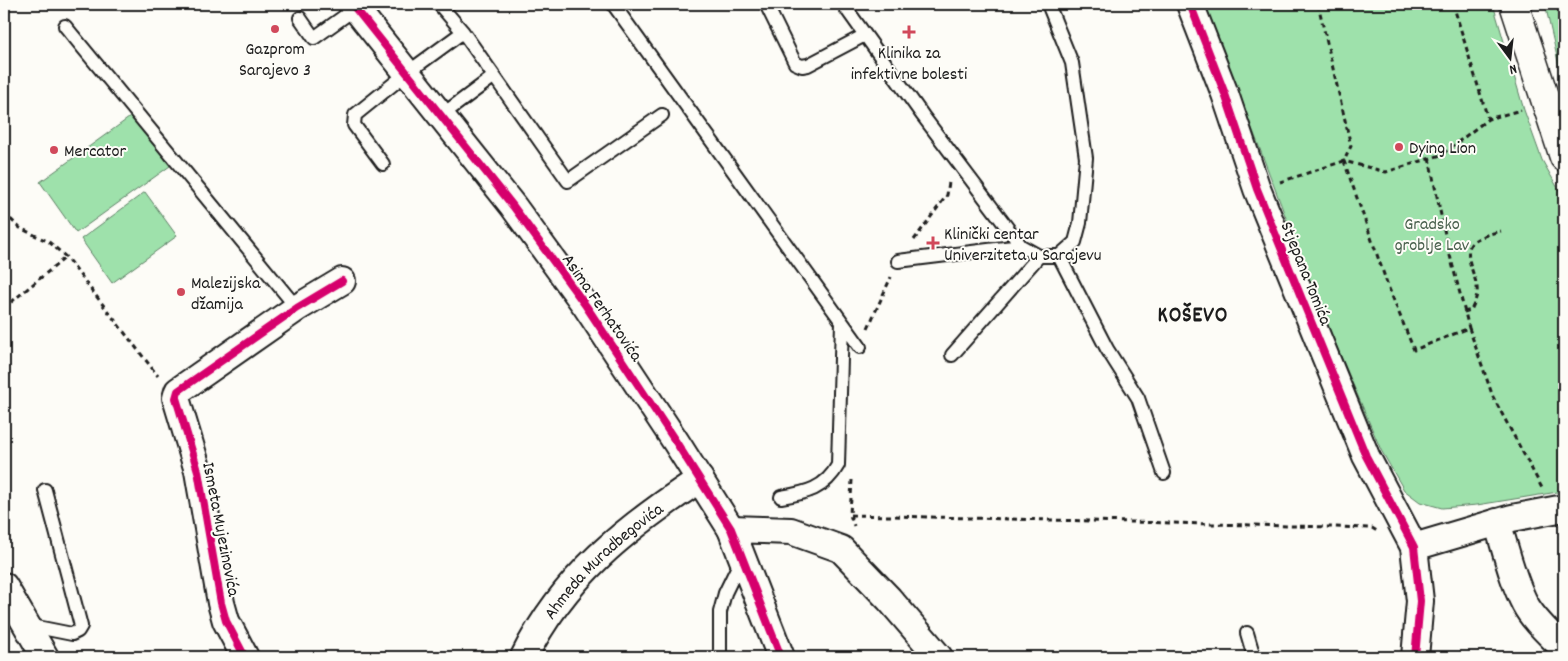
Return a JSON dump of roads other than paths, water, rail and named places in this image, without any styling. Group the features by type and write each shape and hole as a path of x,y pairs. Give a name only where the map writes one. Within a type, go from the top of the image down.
{"street":[{"name":"Stjepana Tomića","path":"1190,4 1225,94 1257,189 1366,456 1414,547"},
{"path":"1514,4 1564,157"},
{"name":"Asima Ferhatovića","path":"354,6 513,206 586,306 700,479 731,529 782,657"},
{"path":"296,308 342,281"},
{"name":"Ismeta Mujezinovića","path":"245,657 237,646 223,612 198,471 176,398 178,391 296,308"},
{"name":"Ahmeda Muradbegovića","path":"524,657 552,608 569,585 599,555 640,520 700,479"},
{"path":"1415,657 1420,601 1414,547 1498,522 1558,509"},
{"path":"1498,522 1514,579 1526,606 1564,649"},
{"path":"731,529 791,531 841,549 889,599 939,657"},
{"path":"4,586 45,657"}],"lane":[{"path":"439,4 463,32 568,181 662,115"},
{"path":"613,4 860,347"},
{"path":"766,4 795,63 802,66 808,65 865,35"},
{"path":"843,4 1022,246 1039,256 1059,256 1075,242 1086,158 1072,63 1048,4"},
{"path":"300,18 314,38 354,6"},
{"path":"65,26 296,308"},
{"path":"383,164 354,125 355,115 407,72 463,32"},
{"path":"442,115 493,77"},
{"path":"898,260 1022,246"},
{"path":"952,354 1039,256"},
{"path":"1059,256 1107,349 1138,398 1164,473"},
{"path":"781,497 804,493 822,486 831,478 838,465 842,322"},
{"path":"25,625 72,634 78,632 81,626 45,490"},
{"path":"720,657 720,612 725,593 742,557"},
{"path":"1247,633 1254,657"}],"place":[{"name":"Gazprom Sarajevo 3","path":"275,29"},
{"name":"Klinika za infektivne bolesti","path":"909,32"},
{"name":"Dying Lion","path":"1399,147"},
{"name":"Mercator","path":"54,150"},
{"name":"Klinički centar Univerziteta u Sarajevu","path":"933,243"},
{"name":"Malezijska džamija","path":"181,292"}],"district":[{"name":"KOŠEVO","path":"1193,313"}],"park label":[{"name":"Gradsko groblje Lav","path":"1432,233"}]}
